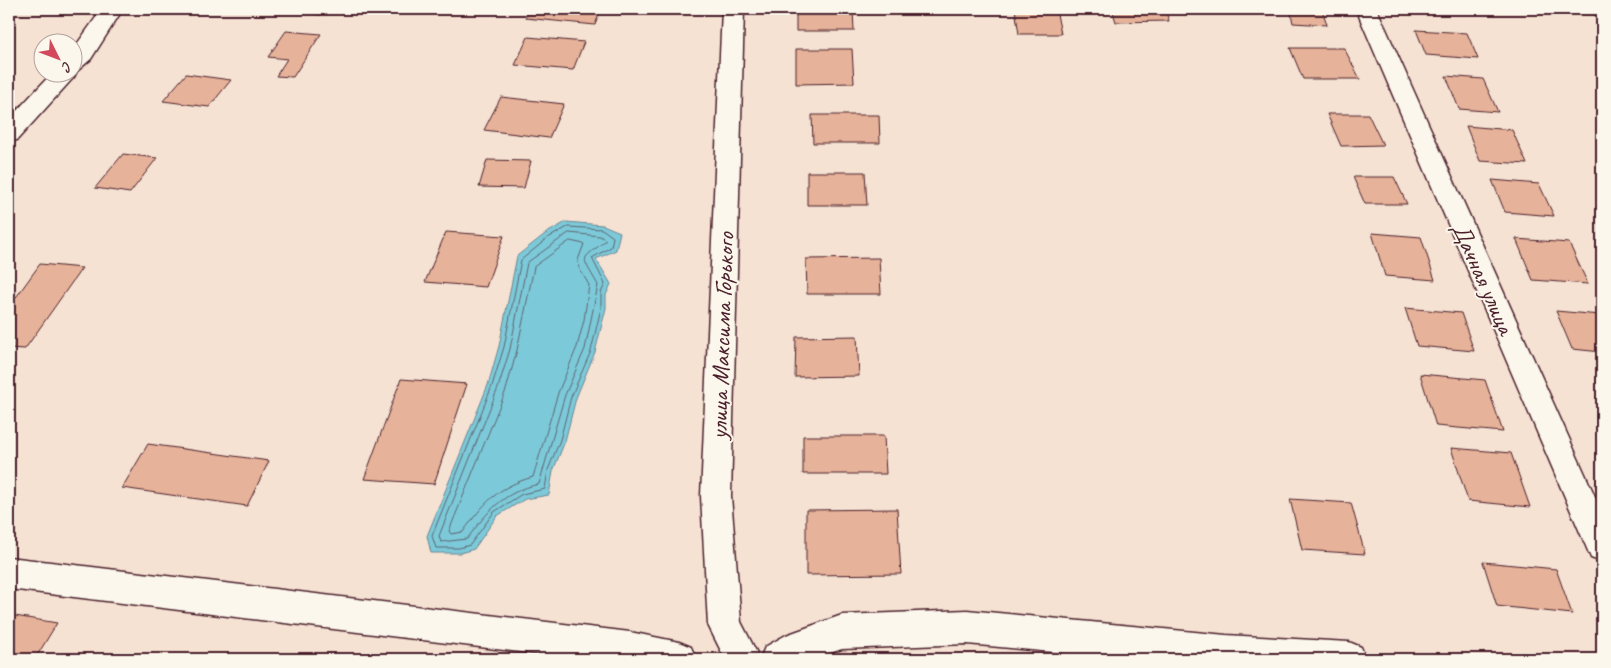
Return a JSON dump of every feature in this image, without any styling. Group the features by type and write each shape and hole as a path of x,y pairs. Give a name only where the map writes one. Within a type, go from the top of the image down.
{"street":[{"path":"82,55 112,9"},
{"name":"улица Максима Горького","path":"733,9 716,496 725,624 743,659"},
{"name":"Дачная улица","path":"1366,9 1602,547"},
{"path":"9,134 57,82"},
{"path":"9,573 630,649 679,659"},
{"path":"777,659 798,647 842,632 967,627 1226,652 1349,659"}],"water":[{"path":"566,222 603,225 620,232 616,250 596,259 611,284 606,295 606,308 595,352 576,398 565,441 553,471 549,495 525,499 497,516 474,549 460,553 431,553 427,536 488,385 499,346 517,256 545,234"}],"building":[{"path":"306,9 324,9 321,15 303,13"},
{"path":"530,9 601,9 595,25 525,18"},
{"path":"796,9 853,9 854,31 796,31"},
{"path":"1015,9 1056,9 1061,34 1019,34"},
{"path":"1112,9 1165,9 1169,21 1116,22"},
{"path":"1242,9 1242,11 1199,10"},
{"path":"1290,9 1322,9 1327,25 1293,23"},
{"path":"1559,9 1593,9 1597,15 1561,13"},
{"path":"1416,30 1467,33 1478,59 1426,55"},
{"path":"286,31 321,34 293,77 276,76 287,59 268,57"},
{"path":"528,37 584,42 573,70 515,65"},
{"path":"1290,48 1344,48 1360,79 1303,79"},
{"path":"796,49 852,49 854,83 796,84"},
{"path":"186,74 231,80 209,107 163,101"},
{"path":"1446,76 1483,79 1498,112 1459,109"},
{"path":"501,97 564,104 549,138 484,130"},
{"path":"1327,114 1368,114 1383,145 1341,146"},
{"path":"812,115 879,115 880,143 813,143"},
{"path":"1466,126 1512,130 1527,164 1480,161"},
{"path":"123,154 157,158 130,193 95,188"},
{"path":"487,160 531,161 524,188 479,187"},
{"path":"807,172 865,172 867,205 807,205"},
{"path":"1353,177 1394,177 1407,204 1365,204"},
{"path":"1492,180 1539,184 1554,216 1505,212"},
{"path":"446,232 504,236 486,287 425,282"},
{"path":"1372,233 1421,237 1435,280 1385,276"},
{"path":"1516,239 1569,243 1588,284 1533,280"},
{"path":"879,258 881,294 807,294 806,259"},
{"path":"40,264 82,268 25,349 9,348 9,307"},
{"path":"1405,308 1461,313 1474,351 1417,346"},
{"path":"1556,311 1600,315 1602,320 1602,352 1572,349"},
{"path":"857,336 859,376 795,377 796,337"},
{"path":"1420,374 1485,380 1503,432 1436,426"},
{"path":"401,379 467,384 434,484 364,479"},
{"path":"803,436 884,436 886,474 803,474"},
{"path":"148,444 269,461 247,506 122,488"},
{"path":"1451,448 1511,453 1530,507 1468,501"},
{"path":"1290,499 1351,503 1365,554 1302,550"},
{"path":"897,509 901,574 806,575 806,510"},
{"path":"1483,562 1556,569 1572,614 1497,606"},
{"path":"9,615 57,623 35,659 9,659"}]}
